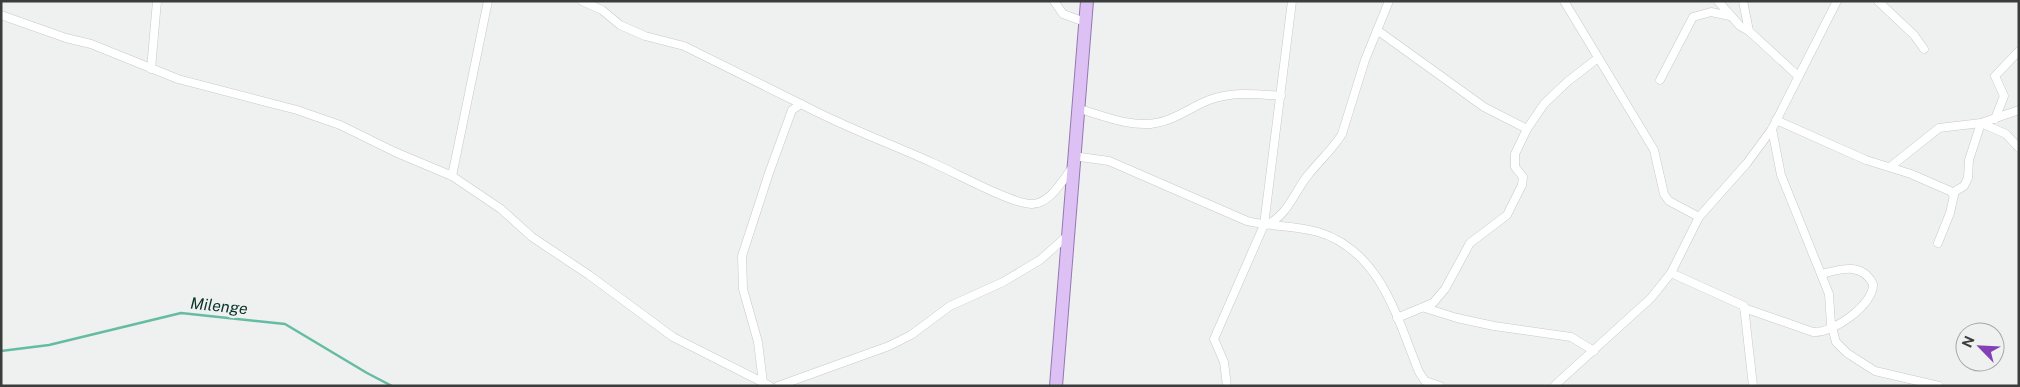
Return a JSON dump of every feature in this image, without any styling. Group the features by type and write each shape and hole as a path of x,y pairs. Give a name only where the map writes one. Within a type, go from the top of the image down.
{"main road":[{"path":"1056,386 1086,1"}],"street":[{"path":"152,69 157,1"},
{"path":"452,176 488,1"},
{"path":"582,1 602,10 620,26 645,36 684,46 835,123 932,162 1000,193 1031,204 1043,202 1073,162 1109,161 1225,212 1264,225 1298,227 1319,233 1352,247 1379,279 1419,372 1426,383 1440,386"},
{"path":"1054,1 1064,14 1085,22"},
{"path":"1227,386 1224,362 1214,339 1264,225 1292,1"},
{"path":"1264,225 1281,216 1308,174 1336,145 1342,134 1365,60 1389,1"},
{"path":"1564,1 1654,150 1664,194 1669,200 1699,217"},
{"path":"1718,1 1740,26 1749,31 1798,76"},
{"path":"1744,1 1749,31"},
{"path":"1554,386 1651,298 1671,273 1699,217 1747,163 1772,129 1838,1"},
{"path":"1878,1 1908,29 1924,49"},
{"path":"1660,80 1693,17 1711,12 1730,16"},
{"path":"1,15 66,38 92,44 152,69 209,88 237,94 332,122 452,176 501,209 532,237 589,275 673,337 766,384"},
{"path":"1377,30 1484,107 1527,130"},
{"path":"1994,119 2004,96 1995,76 2019,51"},
{"path":"1397,318 1425,308 1445,289 1470,243 1507,216 1522,185 1522,177 1515,167 1515,154 1527,130 1544,104 1567,82 1598,58"},
{"path":"1077,108 1130,122 1156,124 1209,100 1227,95 1281,96"},
{"path":"766,384 758,342 743,289 742,256 789,115 792,110 801,104"},
{"path":"1890,168 1939,128 1981,123 2019,110"},
{"path":"1776,120 1866,160 1937,184 1952,193"},
{"path":"1981,123 2006,134 2019,148"},
{"path":"1952,193 1964,186 1968,178 1969,160 1981,123"},
{"path":"1772,129 1781,175 1829,294 1832,329 1840,346 1867,367 1896,377 1918,379 1939,386"},
{"path":"1938,243 1950,213 1952,193"},
{"path":"778,386 889,346 911,335 950,306 1003,282 1040,260 1067,236"},
{"path":"1744,308 1813,332 1821,333 1832,329 1864,304 1872,294 1873,284 1867,274 1857,269 1838,270 1822,274"},
{"path":"1671,273 1740,303 1744,308 1753,386"},
{"path":"1425,308 1457,318 1494,326 1571,337 1594,351"}],"waterway":[{"name":"Milenge","path":"1,351 49,345 181,313 285,324 392,386"}]}
